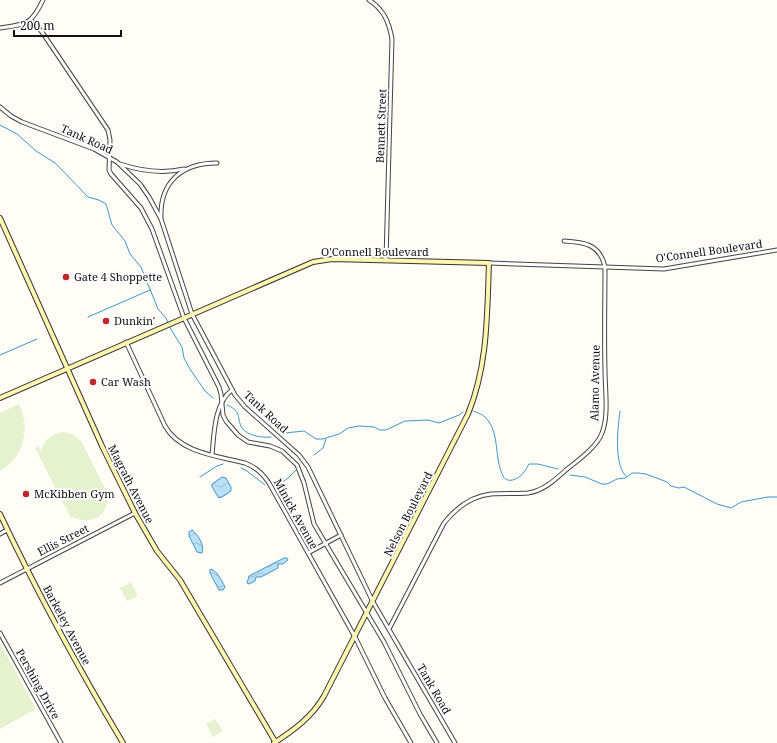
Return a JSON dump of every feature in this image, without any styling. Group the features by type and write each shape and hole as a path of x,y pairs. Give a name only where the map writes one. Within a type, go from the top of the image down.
{"street":[{"path":"0,28 31,20 36,14 43,0"},
{"name":"Bennett Street","path":"369,0 385,15 390,28 392,41 386,260"},
{"path":"31,20 42,32 108,130 110,140 108,165 111,174 140,208 152,229 184,318 219,387 223,414 226,421 242,439 254,444 270,446 282,451 297,465 302,476 314,524 384,642 436,743"},
{"name":"Tank Road","path":"0,107 10,116 22,122 83,144 117,162 140,184 152,201 161,219 192,314 232,390 241,403 291,447 304,461 312,474 373,602 455,743"},
{"path":"117,162 138,169 172,172 203,164 217,163"},
{"path":"161,219 162,201 167,187 174,178 187,169"},
{"name":"Magrath Avenue","path":"0,218 102,446 135,513 152,543 180,580 275,743"},
{"path":"564,241 582,242 591,246 600,255 605,267"},
{"name":"O'Connell Boulevard","path":"0,398 313,262 332,259 386,260 664,269 777,250"},
{"name":"Nelson Boulevard","path":"275,743 302,723 316,708 327,692 462,426 474,398 486,343 489,263"},
{"name":"Alamo Avenue","path":"389,629 444,523 455,511 468,501 482,496 491,494 529,493 543,488 559,477 596,443 602,434 605,408 605,267"},
{"name":"Minick Avenue","path":"126,342 169,432 175,439 183,445 212,455 254,466 269,483 355,637 385,698 411,743"},
{"path":"212,455 215,428 222,402 232,390"},
{"name":"Ellis Street","path":"0,583 135,513"},
{"name":"Barkeley Avenue","path":"0,514 27,569 96,697 123,743"},
{"path":"0,534 7,530"},
{"path":"308,553 341,535"},
{"name":"Pershing Drive","path":"0,633 61,743"}],"green space":[{"path":"19,404 23,413 25,432 23,441 15,458 0,471 0,413"},
{"path":"64,432 72,434 81,441 107,492 108,500 103,512 93,519 80,520 73,517 71,518 35,448 38,446 41,451 46,440 56,434"},
{"path":"131,582 138,596 127,601 120,588"},
{"path":"0,643 36,709 0,729"},
{"path":"215,719 223,731 213,737 206,724"}],"water":[{"path":"222,477 226,478 231,487 231,491 219,498 212,487 212,484"},
{"path":"192,530 197,534 200,540 203,547 202,553 197,552 189,536 189,532"},
{"path":"284,558 287,558 288,560 283,564 278,564 278,568 261,577 256,577 255,581 249,584 247,583 249,576"},
{"path":"211,569 221,579 225,587 223,590 219,590 210,573"}],"waterway":[{"path":"0,125 17,134 36,151 55,163 88,197 106,204 112,225 125,241 130,254 141,267 158,309 166,318 168,323"},
{"path":"88,317 150,290"},
{"path":"169,326 182,347 184,358 190,369 205,391 213,398"},
{"path":"0,355 37,339"},
{"path":"227,405 235,410 240,424 245,431 255,436 271,437"},
{"path":"473,411 484,416 491,425 494,432 500,469 505,479 514,480 522,474 529,464 538,464 558,469"},
{"path":"620,411 618,455 623,472 627,477"},
{"path":"285,433 304,431 316,439 323,439 339,434 348,428 359,426 374,427 380,430 386,430 405,421 428,420 439,423 463,412"},
{"path":"314,455 323,448 326,439"},
{"path":"200,477 217,466 223,464"},
{"path":"241,468 265,485"},
{"path":"277,486 297,469"},
{"path":"570,475 585,477 602,484 607,484 617,479 625,478 632,473 646,474 667,482 671,486 679,488 684,487 717,504 731,508 741,502 768,497 777,497"}],"place":[{"name":"Gate 4 Shoppette","path":"66,277"},
{"name":"Dunkin'","path":"106,321"},
{"name":"Car Wash","path":"93,382"},
{"name":"McKibben Gym","path":"26,494"}]}
